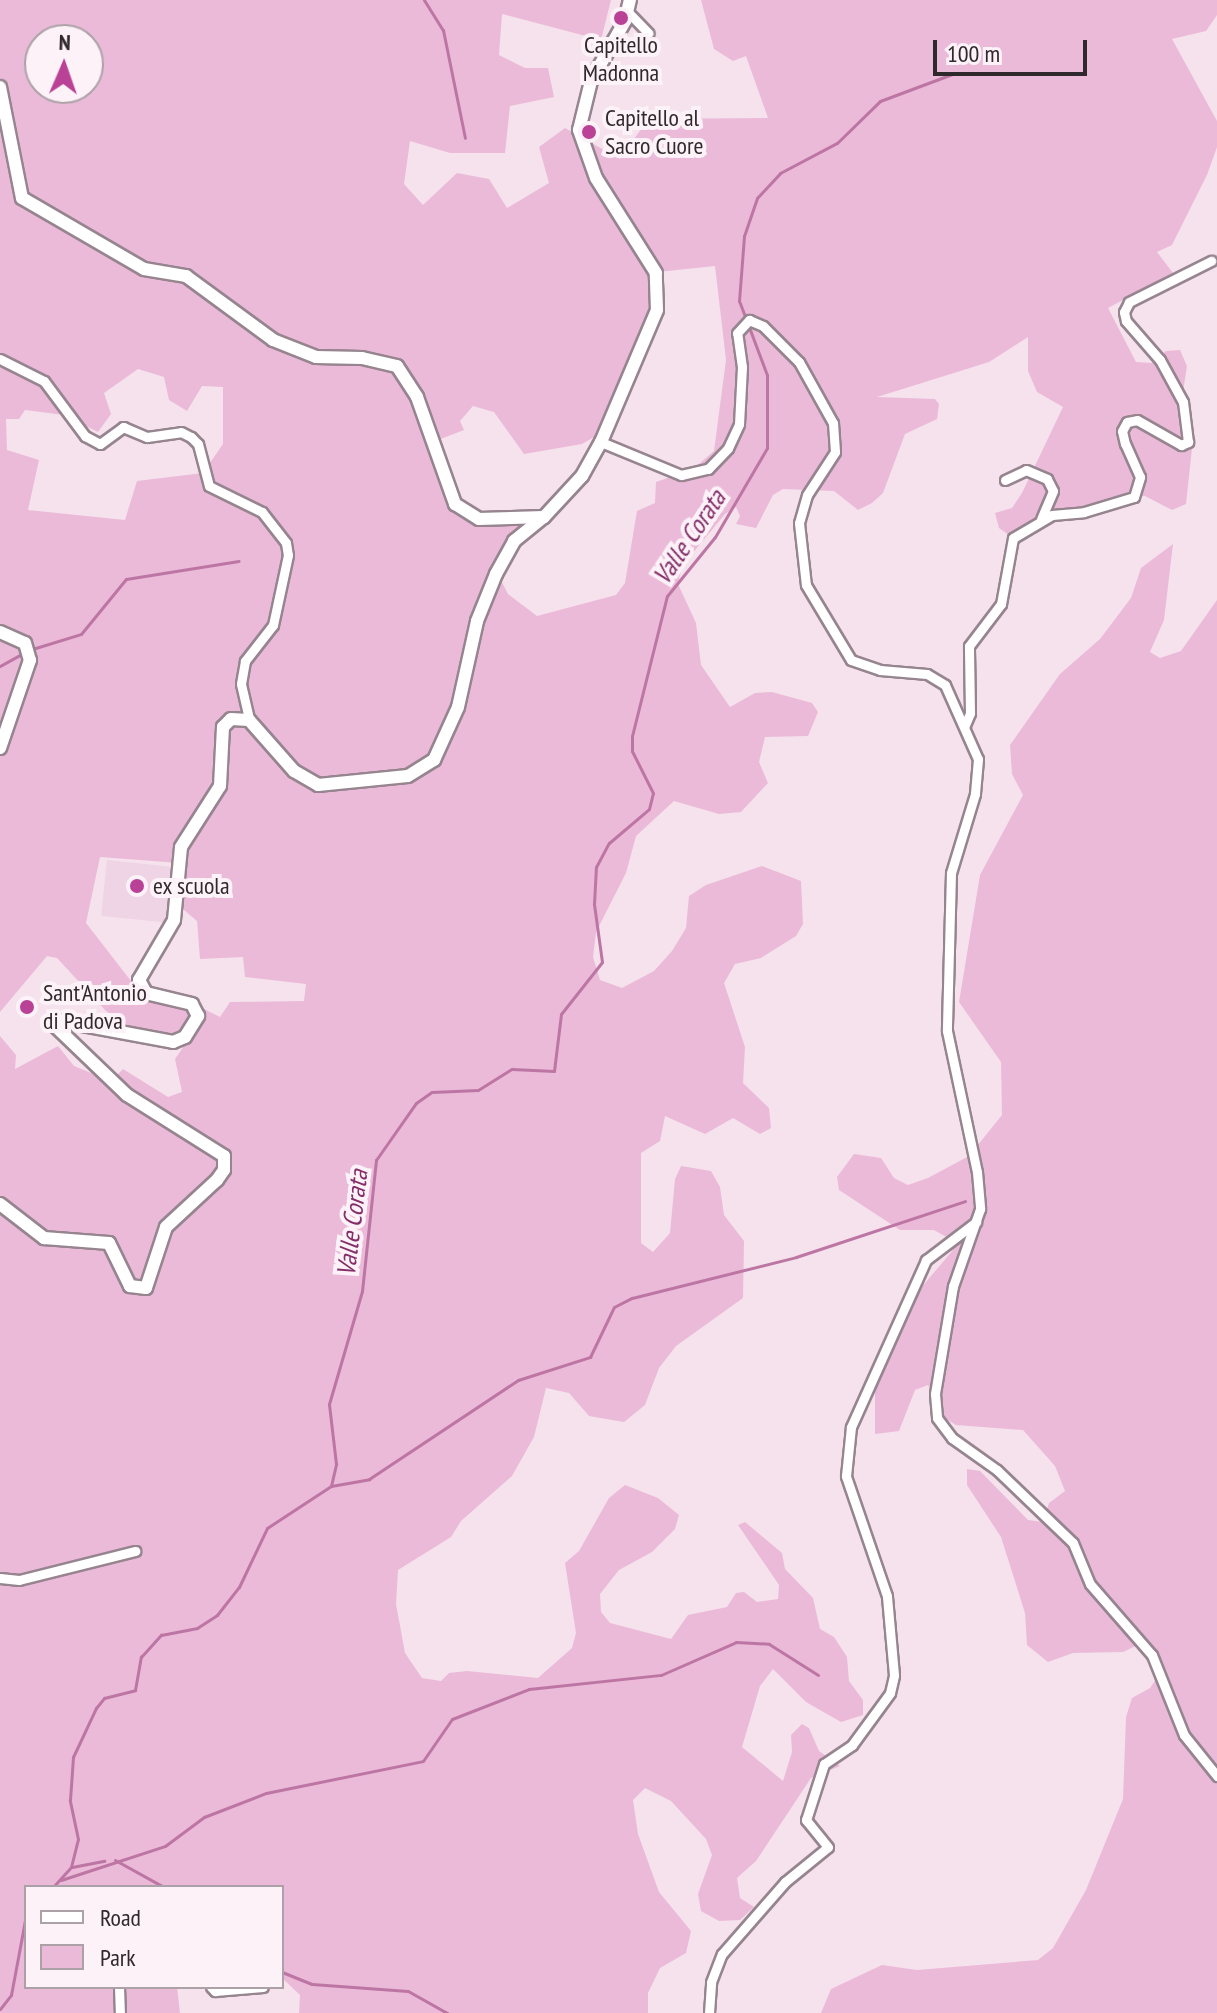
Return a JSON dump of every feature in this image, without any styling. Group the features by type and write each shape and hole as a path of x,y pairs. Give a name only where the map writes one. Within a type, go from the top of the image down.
{"street":[{"path":"0,359 44,381 85,436 100,444 123,427 147,437 181,432 198,444 209,486 262,512 286,543 288,555 273,625 245,661 241,684 249,720 294,771 318,785 408,776 434,760 458,707 477,621 496,574 514,541 544,517 582,476 601,442 650,334 658,285 640,240 590,166 579,130 594,73 629,7 648,33"},
{"path":"0,87 22,198 144,269 186,276 273,340 316,357 362,358 397,366 417,397 455,504 479,519 544,517"},
{"path":"965,725 970,713 969,646 1001,604 1010,543 1041,519 1134,497 1140,477 1125,444 1122,431 1127,422 1137,420 1181,445 1188,442 1183,402 1160,360 1126,321 1124,312 1129,302 1211,261"},
{"path":"601,442 676,474 692,476 708,469 732,442 739,424 742,367 737,333 749,320 763,326 799,362 830,417 835,452 807,495 799,523 806,585 851,660 880,670 939,679 965,725 978,769 951,873 947,1031 980,1191 976,1222 953,1286 935,1394 937,1418 952,1438 997,1470 1073,1543 1090,1584 1152,1655 1184,1735 1217,1776"},
{"path":"1005,480 1026,470 1047,479 1053,491 1041,519"},
{"path":"0,632 26,644 30,657 0,748"},
{"path":"0,1204 44,1238 109,1243 130,1286 141,1291 150,1282 166,1227 224,1170 224,1156 127,1095 55,1026 61,1021 173,1042 195,1026 198,1016 192,1004 146,993 139,980 174,920 181,847 220,786 223,727 231,719 249,720"},
{"path":"709,2013 711,1982 722,1954 785,1882 828,1847 806,1820 824,1764 852,1745 890,1693 894,1675 887,1596 846,1476 851,1427 926,1260 976,1222"},
{"path":"0,1578 19,1580 135,1551"},
{"path":"119,1989 120,2013"},
{"path":"213,1989 239,1989"}],"shaded area":[{"path":"107,860 174,867 168,923 101,916"}],"green space":[{"path":"0,0 611,0 601,40 502,14 499,55 525,68 548,68 554,97 510,106 505,153 450,153 410,141 404,184 423,205 457,173 489,179 507,208 549,183 539,147 565,128 620,159 648,119 768,118 746,56 733,61 714,49 701,0 1217,0 1217,15 1206,31 1172,39 1217,121 1217,147 1207,175 1172,245 1157,252 1173,273 1108,308 1136,362 1152,363 1166,351 1180,350 1187,366 1180,411 1192,448 1186,504 1172,510 1145,496 1125,497 1049,517 1013,538 999,528 995,513 1012,508 1022,493 1063,407 1037,392 1028,371 1028,337 989,362 877,397 935,399 939,404 937,419 905,434 883,493 872,503 858,510 834,491 783,489 773,495 756,528 736,524 740,516 736,507 725,514 682,566 678,584 696,623 701,665 730,707 755,693 772,692 812,703 818,712 808,736 765,737 759,762 768,783 741,812 719,814 674,801 636,836 626,873 596,932 593,957 600,980 622,988 654,971 672,951 686,928 689,896 706,885 762,866 801,881 803,924 796,936 761,958 735,964 724,983 745,1047 743,1083 769,1108 771,1128 760,1134 733,1118 705,1134 665,1116 660,1141 641,1153 641,1243 653,1252 670,1233 675,1179 681,1166 711,1171 720,1187 724,1215 744,1241 743,1298 676,1346 659,1368 645,1405 624,1422 589,1416 569,1393 546,1388 534,1437 512,1476 461,1521 451,1537 398,1570 396,1604 405,1653 422,1678 441,1681 449,1673 467,1671 538,1678 572,1648 576,1633 565,1563 579,1551 609,1498 625,1485 658,1498 679,1515 675,1529 652,1552 619,1570 600,1594 601,1612 610,1623 671,1639 688,1615 727,1607 736,1593 744,1592 757,1602 778,1599 779,1585 738,1525 745,1522 782,1553 785,1569 813,1598 820,1629 834,1637 847,1657 849,1681 863,1700 863,1715 841,1722 806,1702 773,1669 760,1686 742,1747 783,1781 792,1752 791,1735 802,1724 809,1728 819,1751 840,1766 811,1778 756,1861 737,1878 740,1898 754,1907 740,1920 719,1921 701,1911 698,1894 712,1855 706,1839 671,1801 645,1788 633,1800 638,1834 659,1892 691,1931 686,1953 660,1968 648,1993 648,2013 299,2013 300,1995 284,1980 284,1885 24,1885 24,1989 177,1989 180,2013 0,2013 0,1036 16,1055 15,1069 58,1046 74,1066 111,1081 123,1069 168,1097 182,1092 175,1059 184,1046 139,1033 106,1011 57,958 47,956 0,1012","holes":["715,266 726,360 714,451 693,469 656,482 655,503 637,511 625,583 616,595 537,616 508,594 494,567 523,524 472,523 451,505 430,443 464,430 460,421 473,406 494,412 524,454 582,444 601,433 651,328 658,272","138,369 164,377 169,400 187,411 202,386 223,387 223,444 203,473 137,481 125,520 28,510 39,460 7,450 6,419 19,419 25,410 64,415 98,432 111,414 104,393","100,857 179,863 172,900 197,921 200,959 243,957 245,977 306,984 304,1001 230,1002 220,1017 202,1008 192,1019 183,1006 145,999 86,923"]},
{"path":"1173,544 1164,620 1150,652 1160,658 1181,651 1217,600 1217,2013 821,2013 831,1989 882,1965 917,1970 1038,1960 1053,1948 1086,1890 1123,1799 1126,1717 1132,1698 1150,1688 1158,1676 1154,1649 1140,1644 1123,1652 1073,1653 1048,1662 1027,1645 1025,1613 1001,1537 967,1485 967,1469 980,1471 1028,1520 1043,1522 1049,1503 1065,1491 1055,1466 1023,1430 956,1425 941,1416 928,1385 915,1390 899,1431 875,1434 875,1376 909,1302 953,1250 950,1239 934,1230 900,1230 839,1190 837,1177 854,1154 881,1158 894,1178 908,1185 928,1178 969,1156 1002,1115 1001,1062 959,1002 980,875 1023,795 1012,774 1010,745 1060,674 1100,639 1131,598 1141,568"}],"waterway":[{"path":"424,0 443,30 465,138"},
{"name":"Valle Corata","path":"746,319 739,301 744,236 757,198 780,173 837,143 880,101 955,73"},
{"name":"Valle Corata","path":"55,1885 71,1867 78,1839 70,1800 73,1757 96,1708 104,1698 135,1690 141,1657 161,1635 197,1628 217,1615 239,1587 267,1528 331,1486 336,1464 329,1404 362,1291 376,1160 416,1103 432,1092 478,1090 512,1069 554,1071 561,1014 602,962 594,904 596,867 609,843 649,809 653,793 632,751 632,736 667,596 715,537 767,448 767,375 749,327"},
{"path":"29,650 81,634 126,579 239,561"},
{"path":"0,666 22,654"},
{"path":"331,1486 369,1479 518,1380 590,1357 614,1307 632,1298 796,1257 965,1201"},
{"path":"61,1880 165,1846 204,1817 266,1793 423,1761 452,1719 529,1689 661,1675 736,1642 769,1644 818,1675"},
{"path":"115,1860 160,1885"},
{"path":"72,1867 104,1861"},
{"name":"Valle Corata","path":"0,2009 11,1995 24,1926"},
{"path":"284,1973 312,1984 408,1991 447,2013"}],"place":[{"name":"Capitello Madonna","path":"621,18"},
{"name":"Capitello al Sacro Cuore","path":"589,132"},
{"name":"ex scuola","path":"137,886"},
{"name":"Sant'Antonio di Padova","path":"27,1007"}]}
